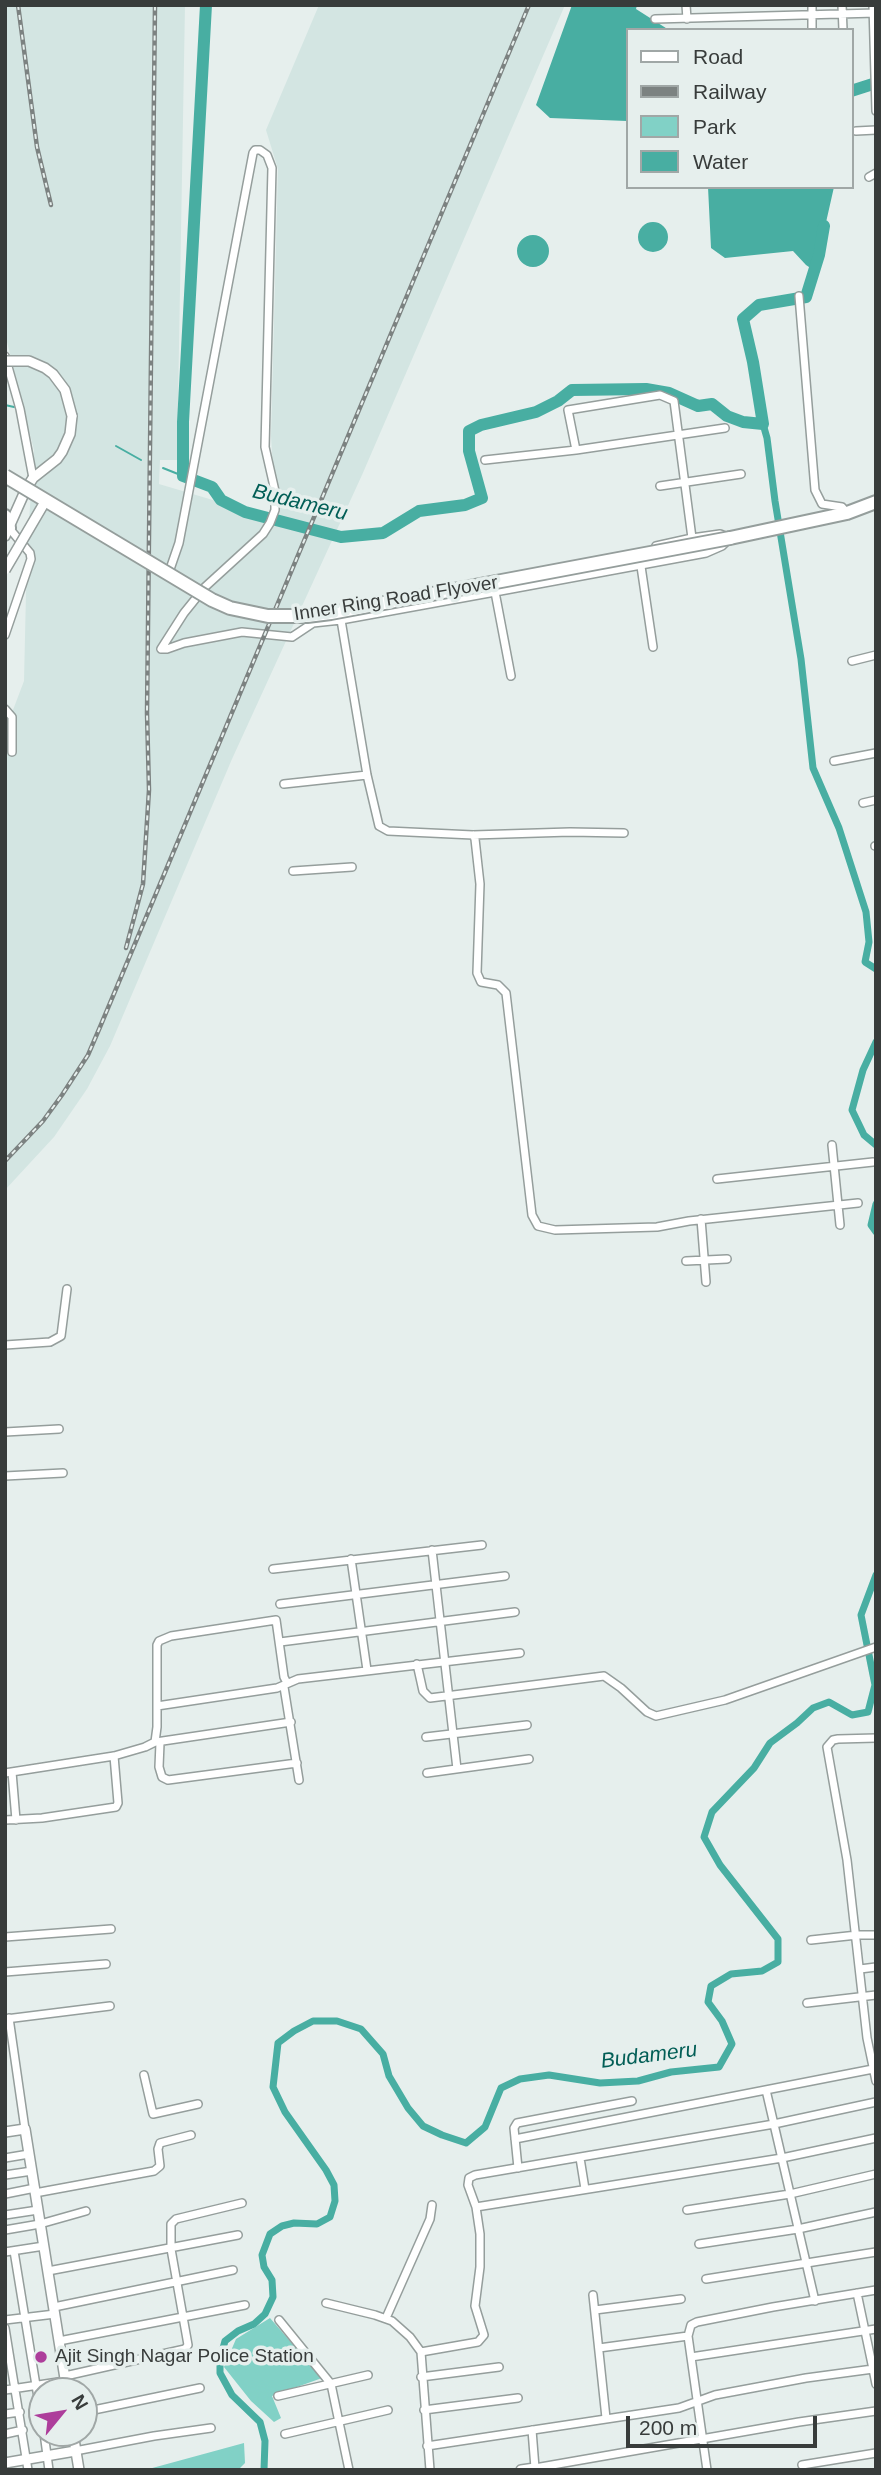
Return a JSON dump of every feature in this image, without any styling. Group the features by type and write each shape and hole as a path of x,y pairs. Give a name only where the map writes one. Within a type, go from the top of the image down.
{"main road":[{"name":"Inner Ring Road Flyover","path":"5,476 212,600 230,608 268,617 307,616 730,538 847,513"},
{"path":"847,513 876,502"},
{"path":"847,513 876,510"}],"street":[{"path":"686,5 687,19"},
{"path":"812,5 812,28"},
{"path":"655,19 812,15 842,9 874,10 876,111"},
{"path":"842,9 843,28"},
{"path":"856,131 876,131"},
{"path":"168,576 179,543 253,153 260,150 267,155 272,168 265,447 275,491 275,510 270,523 255,542 198,596 184,613 161,649 242,632 292,637 313,623 341,620 641,565 706,552 722,547 730,538 720,534 638,550 641,565 653,647"},
{"path":"799,296 815,490 822,504 842,507 847,513"},
{"path":"5,635 31,559 30,553 6,527 33,478 62,452 70,434 72,416 65,390 53,374 29,361 5,359 20,409 33,478"},
{"path":"576,450 568,410 660,395 674,401 692,538"},
{"path":"485,460 576,450 725,428"},
{"path":"5,470 44,499 5,570"},
{"path":"660,486 741,474"},
{"path":"495,592 511,676"},
{"path":"341,620 367,775 382,829 473,835 624,833"},
{"path":"852,661 876,655"},
{"path":"5,709 12,717 12,752"},
{"path":"834,761 876,753"},
{"path":"284,784 367,775"},
{"path":"863,803 876,800"},
{"path":"473,835 480,884 477,973 481,982 498,985 506,993 534,1221 544,1228 555,1230 657,1227 701,1219 858,1203"},
{"path":"293,871 352,867"},
{"path":"832,1145 840,1225"},
{"path":"717,1179 873,1162"},
{"path":"701,1219 706,1282"},
{"path":"686,1261 727,1259"},
{"path":"5,1345 50,1342 61,1336 67,1289"},
{"path":"5,1432 59,1429"},
{"path":"5,1476 63,1473"},
{"path":"273,1569 482,1545"},
{"path":"432,1550 457,1769"},
{"path":"351,1559 367,1670"},
{"path":"280,1604 505,1576"},
{"path":"280,1642 514,1612"},
{"path":"297,1763 168,1780 162,1777 159,1767 157,1706 157,1645 162,1639 276,1620 278,1627 290,1722 297,1763 299,1780"},
{"path":"417,1664 426,1696 450,1696 604,1676 647,1712 656,1716 725,1700 876,1647"},
{"path":"157,1706 367,1670 520,1653"},
{"path":"16,1820 9,1773 114,1756 158,1742 290,1722"},
{"path":"426,1737 527,1725"},
{"path":"876,1738 838,1739 833,1740 827,1747 847,1860 867,2038 876,2081"},
{"path":"5,1820 42,1818 116,1807 118,1803 114,1756"},
{"path":"426,1773 529,1759"},
{"path":"5,1937 111,1929"},
{"path":"811,1940 876,1935"},
{"path":"5,1972 106,1964"},
{"path":"860,1969 876,1967"},
{"path":"807,2003 876,1995"},
{"path":"65,2377 7,2019 110,2006"},
{"path":"515,2139 873,2069"},
{"path":"5,2072 16,2070"},
{"path":"144,2075 153,2114 198,2104"},
{"path":"766,2090 815,2301"},
{"path":"518,2168 514,2128 520,2123 632,2101"},
{"path":"421,2352 478,2342 484,2335 475,2306 480,2253 476,2207 468,2185 469,2178 774,2124 876,2102"},
{"path":"5,2132 25,2129"},
{"path":"5,2194 154,2171 160,2166 160,2143 191,2135"},
{"path":"476,2207 782,2158 876,2138"},
{"path":"5,2158 29,2154"},
{"path":"580,2158 584,2189"},
{"path":"5,2175 32,2171"},
{"path":"687,2210 790,2194 876,2174"},
{"path":"87,2377 185,2349 188,2345 171,2249 170,2229 173,2221 242,2203"},
{"path":"386,2318 430,2219 432,2205"},
{"path":"5,2215 38,2210"},
{"path":"5,2231 86,2211"},
{"path":"699,2244 876,2212"},
{"path":"48,2271 238,2235"},
{"path":"36,2377 9,2252 44,2246"},
{"path":"706,2279 876,2252"},
{"path":"5,2320 25,2318 233,2270"},
{"path":"707,2470 688,2336 691,2325 876,2290"},
{"path":"857,2293 876,2384"},
{"path":"593,2295 606,2418"},
{"path":"595,2310 681,2299"},
{"path":"326,2303 386,2318 401,2328 421,2352 430,2470"},
{"path":"59,2341 244,2305"},
{"path":"279,2320 331,2384 349,2470"},
{"path":"5,2328 8,2367 20,2412 29,2470"},
{"path":"691,2357 876,2329"},
{"path":"599,2348 688,2336"},
{"path":"421,2377 499,2367"},
{"path":"427,2446 678,2408 715,2395 874,2368"},
{"path":"278,2396 368,2375"},
{"path":"5,2390 28,2387"},
{"path":"98,2409 200,2388"},
{"path":"424,2410 518,2398"},
{"path":"285,2434 388,2410"},
{"path":"5,2414 20,2412"},
{"path":"521,2470 876,2412"},
{"path":"5,2463 211,2428"},
{"path":"5,2434 23,2430"},
{"path":"532,2430 535,2469"},
{"path":"46,2447 49,2470"},
{"path":"75,2447 79,2470"},
{"path":"802,2465 876,2453"}],"shaded area":[{"path":"5,5 185,5 177,460 160,460 159,484 270,517 274,485 271,436 278,169 266,130 319,5 565,5 362,475 232,759 110,1046 87,1089 54,1137 5,1190 5,731 24,681 27,549 34,450 5,334"}],"green space":[{"path":"270,2318 322,2378 272,2396 281,2418 274,2422 251,2401 224,2367 236,2339"},
{"path":"244,2443 245,2463 238,2470 145,2470"}],"water":[{"path":"572,5 637,5 636,9 666,28 626,28 626,121 550,118 536,105"},
{"path":"708,189 834,189 815,271 793,251 725,258 711,248"},
{"path":"653,222 664,226 668,237 664,248 653,252 642,248 638,237 642,226"},
{"path":"533,235 545,239 549,251 545,263 533,267 521,263 517,251 521,239"}],"waterway":[{"name":"Budameru","path":"206,5 183,422 183,476 212,487 221,500 245,512 341,537 383,533 419,511 465,505 482,498 469,451 469,431 481,425 536,412 572,390 646,389 669,393 698,406 712,404 727,416 743,422 763,424 743,319 759,305 806,297 819,255 824,226"},
{"path":"853,90 876,83"},
{"path":"5,405 14,407"},
{"name":"Budameru","path":"763,424 801,659 813,768 839,828 866,912 869,942 865,962 876,969"},
{"path":"116,446 141,460"},
{"path":"163,468 183,476"},
{"name":"Budameru","path":"876,1042 863,1070 852,1110 864,1135 876,1145"},
{"name":"Budameru","path":"876,1204 871,1225 876,1232"},
{"name":"Budameru","path":"264,2470 265,2441 260,2422 232,2395 220,2373 220,2359 225,2341 254,2324 265,2314 273,2297 272,2280 264,2267 262,2255 270,2234 282,2226 294,2223 317,2224 330,2217 335,2201 334,2185 326,2170 285,2112 273,2087 278,2043 313,2021 337,2021 361,2029 383,2054 389,2076 408,2108 423,2126 466,2143 485,2127 501,2088 520,2079 549,2075 600,2083 638,2081 671,2072 719,2067 732,2044 722,2021 708,2002 711,1986 731,1974 762,1971 778,1962 778,1939 720,1865 704,1837 712,1812 754,1768 770,1743 813,1708 829,1702 852,1715 868,1712 875,1685 861,1615 876,1575"}],"railway":[{"path":"18,5 37,147 51,205"},
{"path":"126,948 143,884 149,790 147,713 155,5"},
{"path":"5,1161 43,1121 88,1055 529,5"}],"place":[{"name":"Ajit Singh Nagar Police Station","path":"41,2357"}]}
